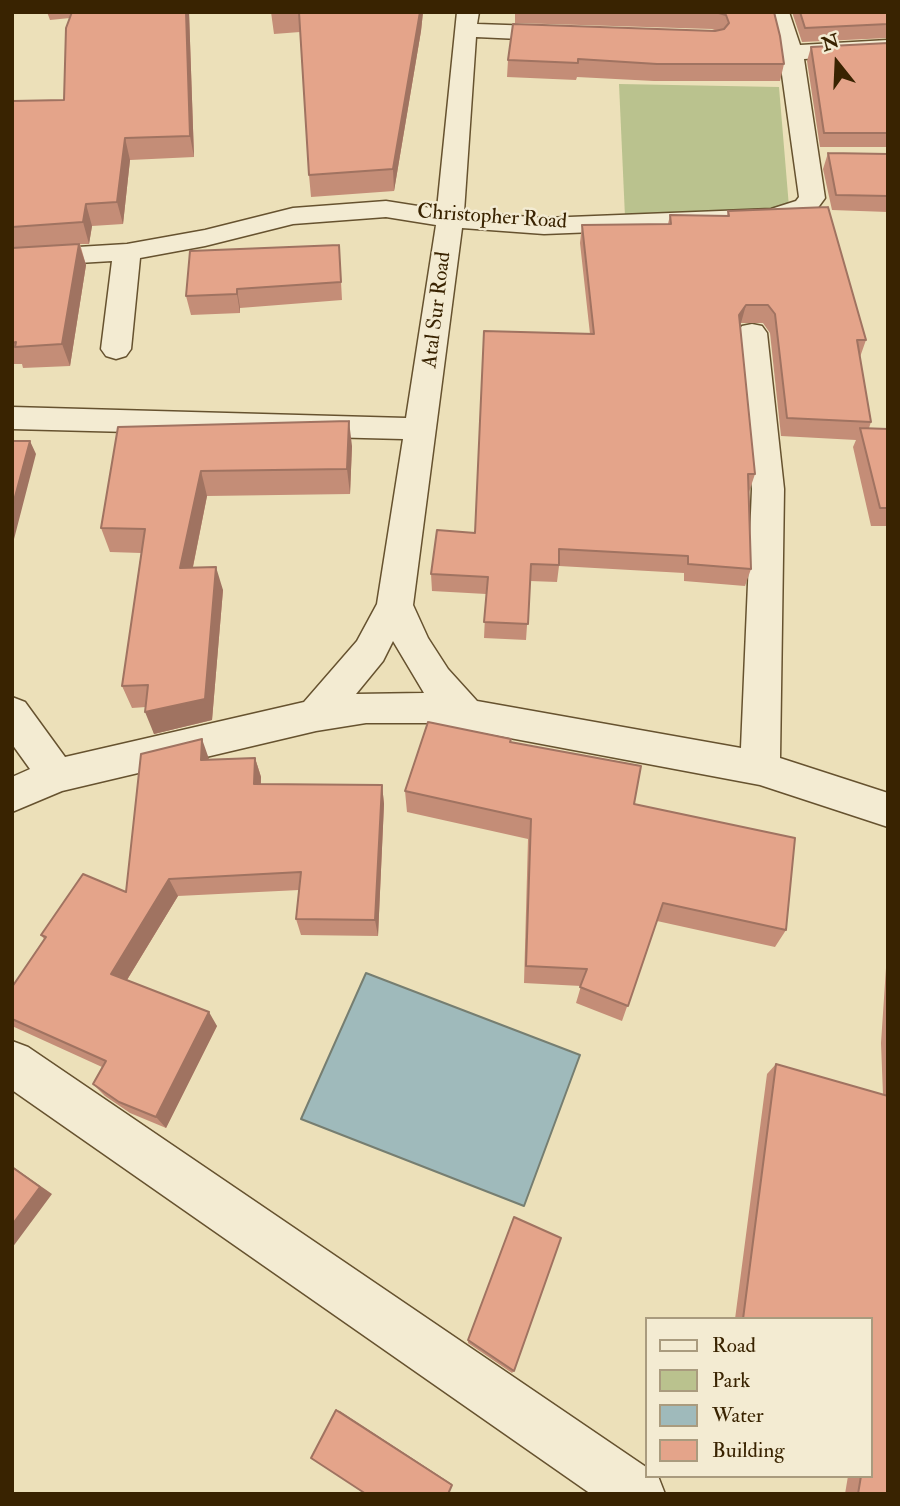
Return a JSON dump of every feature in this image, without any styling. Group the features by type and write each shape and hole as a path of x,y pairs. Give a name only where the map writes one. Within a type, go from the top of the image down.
{"street":[{"name":"Christopher Road","path":"12,259 127,252 205,238 293,216 386,209 450,219 544,226 771,216 805,207 812,198 807,158 791,53 778,12"},
{"path":"467,21 589,35"},
{"name":"Atal Sur Road","path":"395,606 450,219 467,21"},
{"path":"791,53 888,47"},
{"path":"807,158 834,158"},
{"path":"116,349 127,252"},
{"path":"752,333 768,489 760,768"},
{"path":"12,418 422,429"},
{"path":"395,606 413,645 435,680 465,713"},
{"path":"316,715 370,651 395,606"},
{"path":"12,795 56,776 316,715 366,708 430,708 760,768 888,810"},
{"path":"12,713 56,776"},
{"path":"12,1063 638,1494"}],"green space":[{"path":"619,84 779,87 789,207 625,217"}],"water":[{"path":"366,973 580,1055 524,1206 301,1119"}],"building":[{"path":"72,12 186,12 190,136 125,138 117,202 86,204 83,222 12,227 13,101 64,100 66,28"},
{"path":"299,12 420,12 393,169 309,175"},
{"path":"715,12 774,12 784,64 508,60 513,24 715,31 724,29 729,23 726,15"},
{"path":"800,12 888,12 888,24 805,28"},
{"path":"888,43 888,133 824,133 811,47"},
{"path":"828,153 888,154 888,196 836,195"},
{"path":"828,207 866,340 857,340 871,422 787,418 775,314 768,305 746,305 739,315 755,474 748,474 751,569 688,564 688,556 559,549 559,565 531,564 528,624 484,622 488,577 431,574 437,530 475,533 484,331 594,334 582,225 671,224 670,215 729,216 728,211"},
{"path":"79,244 62,344 15,347 16,342 12,343 12,248"},
{"path":"339,245 341,282 237,289 237,294 186,296 190,251"},
{"path":"349,421 347,469 201,471 180,568 216,567 205,699 145,712 148,685 122,686 145,529 101,528 118,427"},
{"path":"860,428 888,429 888,508 880,508"},
{"path":"12,441 30,441 12,508"},
{"path":"428,722 511,739 510,742 641,766 634,804 795,838 786,930 663,903 628,1006 580,987 587,969 526,966 531,819 405,791"},
{"path":"202,739 201,760 255,758 254,784 382,785 375,920 296,919 301,872 169,879 111,974 209,1012 156,1117 119,1102 93,1084 106,1061 12,1019 12,987 46,937 41,935 83,874 126,892 141,754"},
{"path":"776,1064 888,1096 888,1494 858,1494 861,1478 872,1478 872,1317 743,1317"},
{"path":"12,1167 40,1187 12,1225"},
{"path":"514,1217 561,1238 514,1371 468,1340"},
{"path":"336,1410 452,1485 448,1494 366,1494 311,1458"}]}
